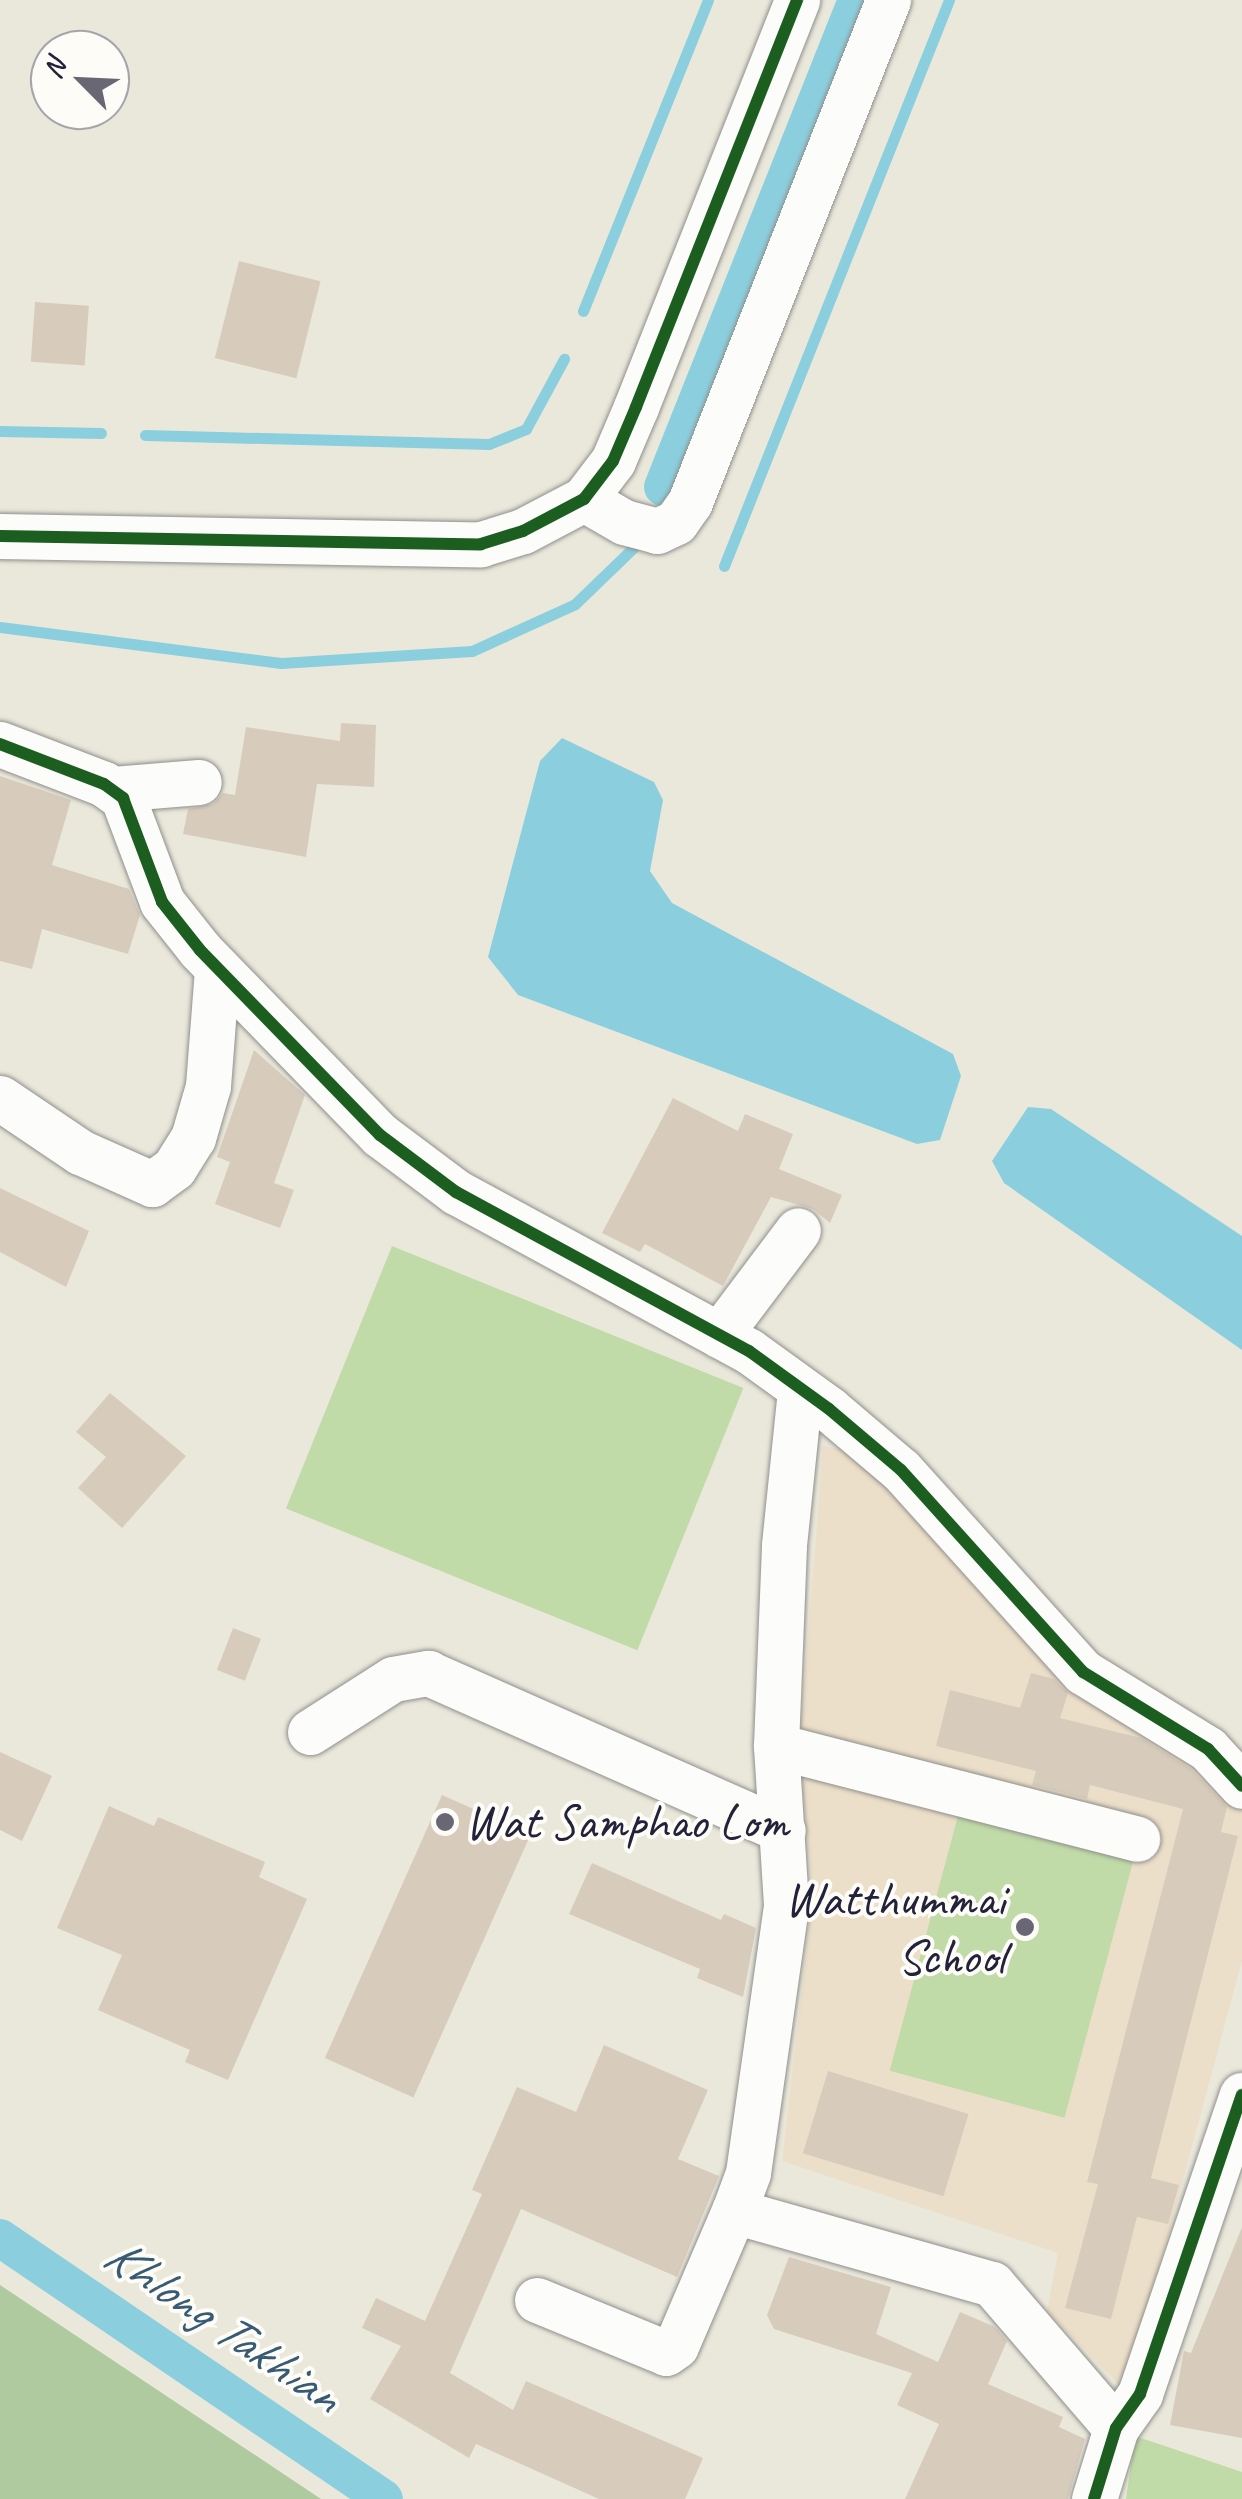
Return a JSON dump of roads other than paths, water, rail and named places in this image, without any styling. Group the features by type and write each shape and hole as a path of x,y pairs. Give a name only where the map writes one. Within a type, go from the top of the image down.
{"street":[{"path":"0,536 480,544 524,532 584,499 613,460 636,408 797,0"},
{"path":"584,499 624,522 657,531 676,522 690,502 888,0"},
{"path":"0,744 113,789 199,782"},
{"path":"113,789 141,832 162,902 218,968 380,1135 441,1180 719,1335 800,1390 901,1470 1083,1672 1208,1749 1242,1786"},
{"path":"0,1098 80,1152 152,1184 174,1168 193,1138 208,1086 218,968"},
{"path":"719,1335 798,1230"},
{"path":"537,2300 666,2353 676,2346 748,2173 786,1906 776,1746 784,1546 800,1390"},
{"path":"310,1732 393,1679 428,1674 783,1830"},
{"path":"776,1746 1137,1839"},
{"path":"1094,2499 1116,2428 1140,2394 1242,2095"},
{"path":"734,2211 992,2284 1116,2428"}],"water":[{"path":"562,738 654,782 663,800 650,871 672,903 953,1054 961,1076 940,1140 917,1144 518,995 488,957 540,761"},
{"path":"1028,1107 1051,1109 1242,1236 1242,1350 1004,1183 992,1161"}],"waterway":[{"path":"583,311 708,0"},
{"path":"663,487 857,0"},
{"path":"724,566 949,0"},
{"path":"145,435 489,444 526,429 564,359"},
{"path":"0,431 101,433"},
{"path":"0,627 281,663 472,651 575,604 634,547"},
{"name":"Khlong Takhian","path":"0,2238 384,2499"}],"place":[{"name":"Wat Samphao Lom","path":"445,1822"},
{"name":"Watthummai School","path":"1025,1927"}]}
